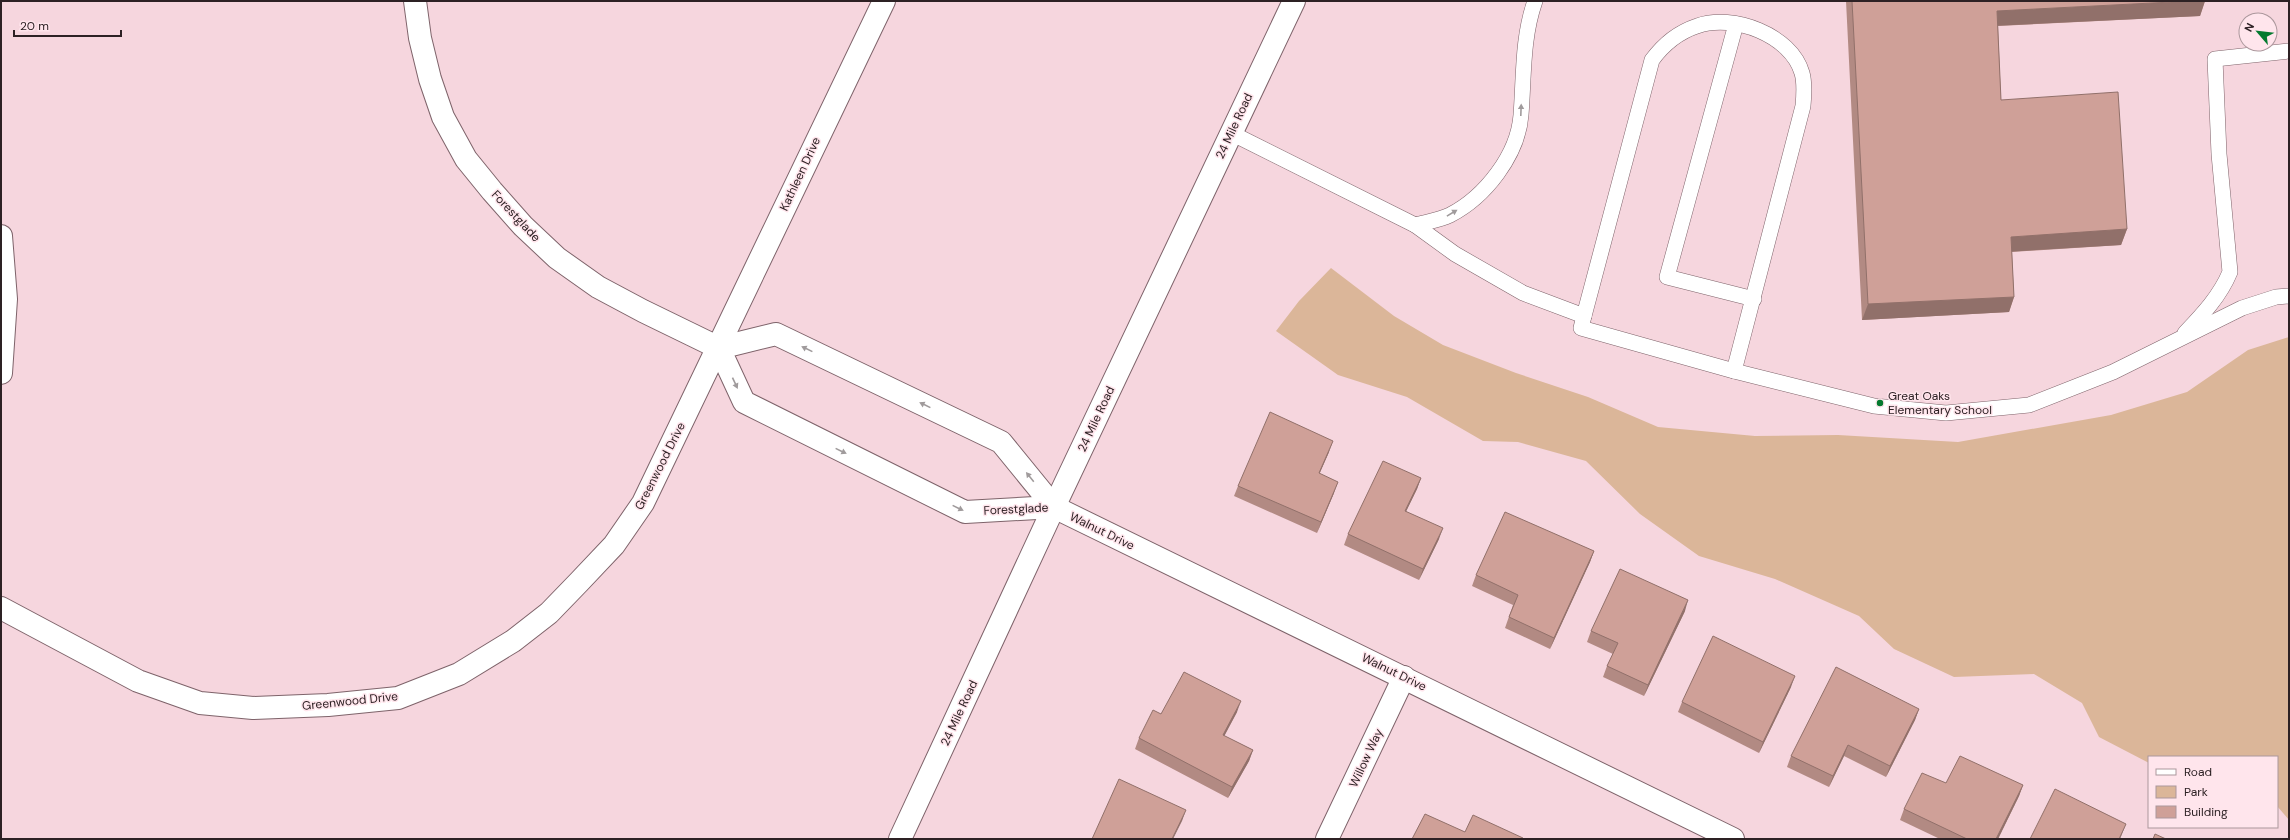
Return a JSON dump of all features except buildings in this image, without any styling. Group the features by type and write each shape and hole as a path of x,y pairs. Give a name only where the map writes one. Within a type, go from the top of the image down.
{"street":[{"name":"Forestglade","path":"415,1 420,38 430,80 443,117 466,159 523,226 557,258 598,287 719,348 744,402 965,512 1054,507"},
{"name":"Kathleen Drive","path":"719,348 806,161 884,1"},
{"name":"24 Mile Road","path":"900,839 1054,507 1294,1"},
{"path":"1,236 6,299 1,373"},
{"name":"Forestglade","path":"719,348 776,334 1001,442 1054,507"},
{"name":"Greenwood Drive","path":"1,608 138,681 200,703 253,708 328,705 398,698 459,674 513,641 549,613 614,545 643,503 719,348"},
{"name":"Walnut Drive","path":"1054,507 1404,677 1732,839"},
{"name":"Willow Way","path":"1328,839 1404,677"}],"lane":[{"path":"1415,226 1450,215 1476,195 1501,169 1515,146 1521,116 1522,70 1530,13 1535,1"},
{"path":"1734,371 1804,106 1804,82 1802,72 1796,61 1780,43 1761,32 1736,24 1722,23 1698,25 1666,44 1652,60 1581,328 1734,371 1874,406 1946,413 2029,405 2113,372 2242,308 2276,297 2289,296"},
{"path":"1736,24 1667,277 1754,299"},
{"path":"2179,340 2224,287 2230,272 2219,154 2215,59 2289,52"},
{"path":"1231,133 1415,226 1456,254 1506,284 1543,302 1584,316"}],"green space":[{"path":"1331,268 1394,316 1443,345 1516,373 1588,397 1658,427 1755,436 1838,435 1958,442 2111,415 2187,392 2248,350 2289,337 2289,820 2278,807 2278,756 2148,756 2148,762 2099,737 2082,703 2034,674 1954,677 1894,649 1859,616 1775,579 1699,556 1640,514 1586,461 1518,442 1483,441 1407,397 1338,375 1276,331 1299,301"}],"place":[{"name":"Great Oaks Elementary School","path":"1880,403"}]}
